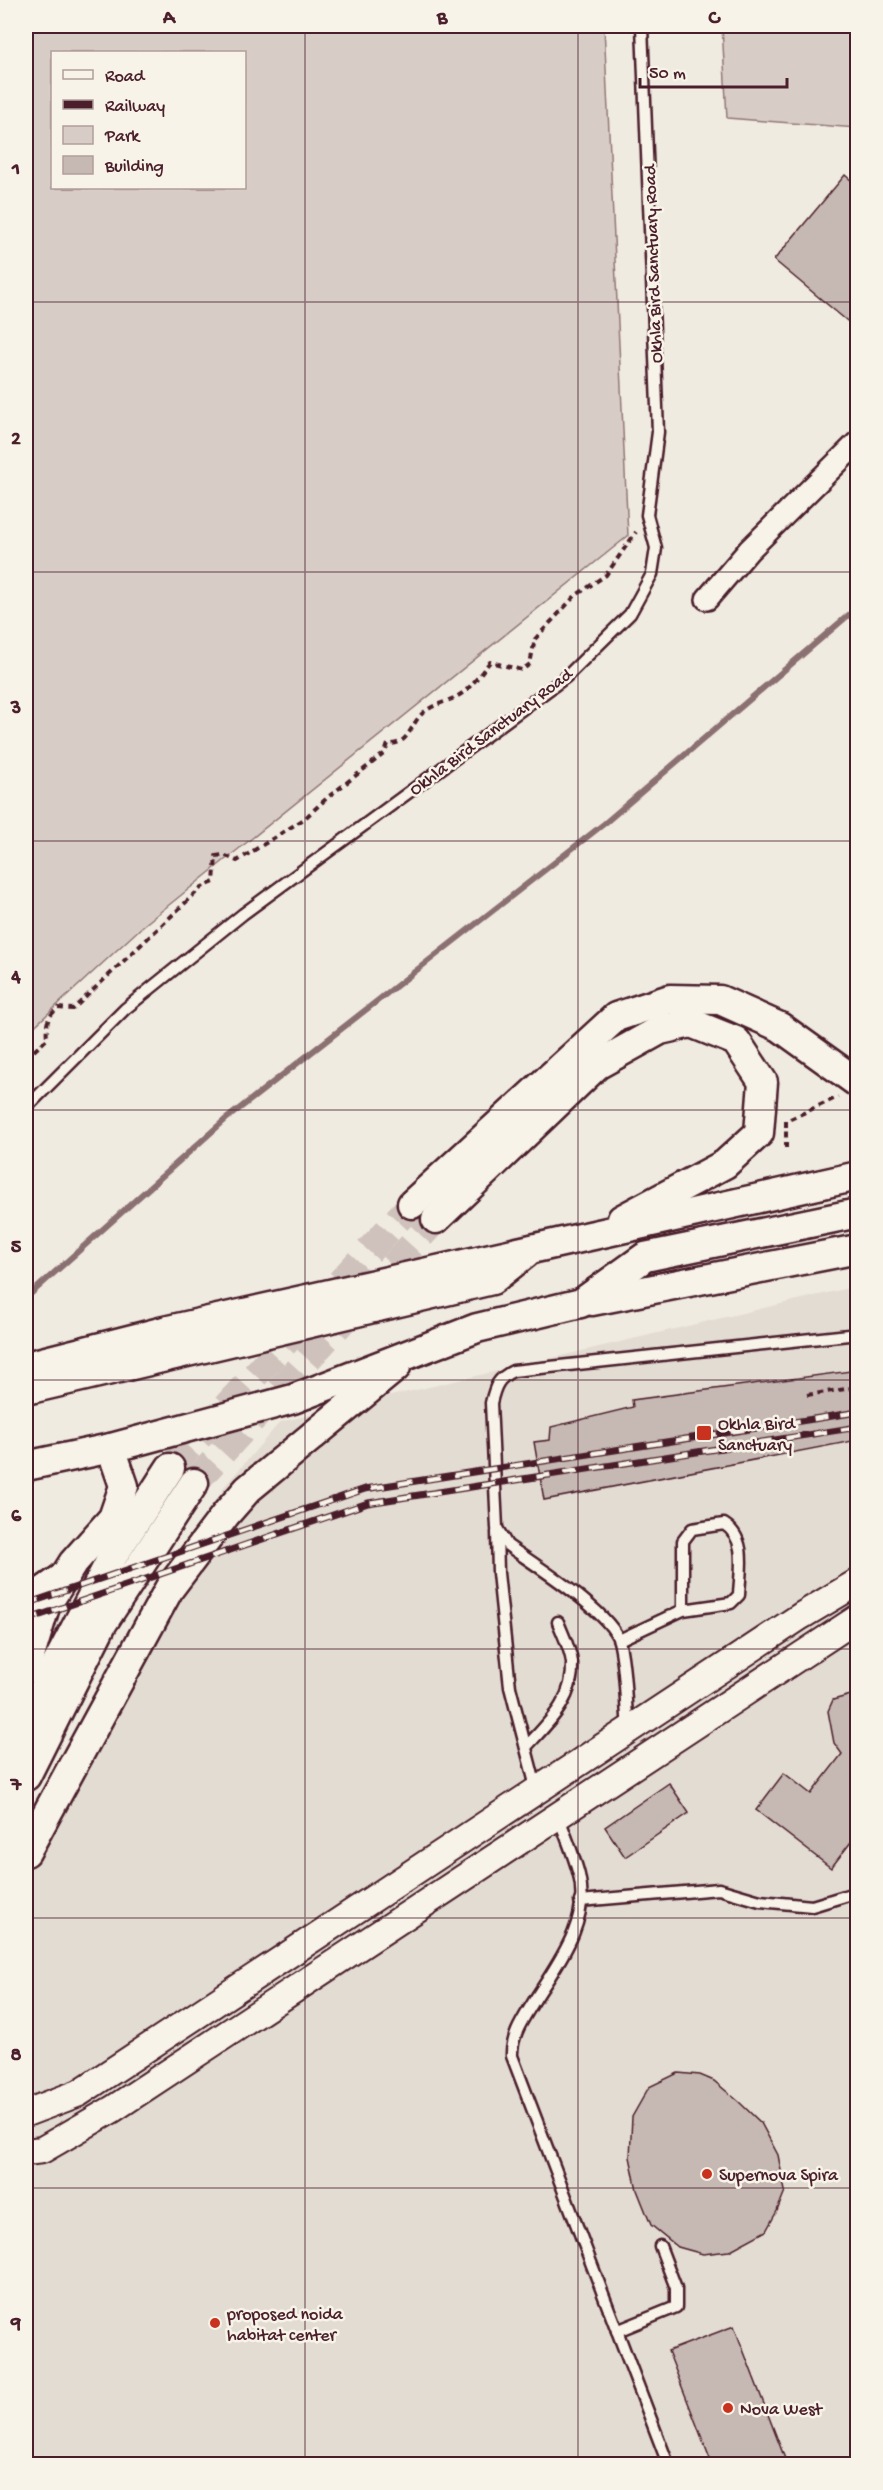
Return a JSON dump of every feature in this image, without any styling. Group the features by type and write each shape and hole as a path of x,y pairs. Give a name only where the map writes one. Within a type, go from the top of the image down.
{"main road":[{"path":"412,1204 616,1017 670,999 720,1000 780,1027 852,1088"},
{"path":"436,1219 597,1065 660,1030 691,1023 736,1041 763,1082 759,1133 726,1164 588,1237"},
{"path":"26,1366 163,1344 492,1280 529,1250 858,1176"},
{"path":"581,1303 645,1257 858,1213"},
{"path":"26,1466 111,1448 293,1399 477,1328 581,1303 858,1249"},
{"path":"26,1390 163,1344"},
{"path":"26,1852 169,1589 226,1514 248,1489 416,1350"},
{"path":"26,1669 45,1607 68,1570 113,1518 124,1486 111,1448"},
{"path":"26,1723 113,1556 182,1476 102,1624 26,1776"}],"street":[{"path":"707,599 749,550 858,442"},
{"path":"26,1599 68,1570"},
{"path":"26,2113 79,2094 801,1616 858,1582"},
{"path":"26,2152 42,2150 113,2109 858,1618"}],"lane":[{"name":"Okhla Bird Sanctuary Road","path":"26,1107 125,1009 243,914 566,677 630,614 652,574 656,548 647,515 658,432 642,26"},
{"path":"537,1791 510,1687 498,1573 491,1402 501,1376 513,1371 858,1334"},
{"path":"619,1640 683,1610 731,1603 739,1595 741,1546 736,1531 724,1524 693,1529 683,1541 683,1610"},
{"path":"497,1528 507,1545 611,1624 619,1640 628,1732"},
{"path":"526,1747 560,1710 568,1693 572,1662 558,1622"},
{"path":"558,1814 579,1877 580,1901 572,1937 522,2022 512,2046 512,2056 668,2464"},
{"path":"580,1901 719,1888 759,1901 812,1905 858,1892"},
{"path":"617,2331 676,2307 676,2289 660,2246"}],"path":[{"path":"26,1058 47,1039 46,1021 51,1014 58,1008 73,1009 202,887 214,882 216,856 224,855 237,861 304,819 328,797 385,753 387,744 397,744 407,738 413,723 425,710 463,693 490,662 522,670 530,664 535,639 575,597 606,575 647,515"},
{"path":"786,1148 786,1121 852,1088"},
{"path":"807,1395 858,1387"}],"shaded area":[{"path":"857,1286 857,2464 26,2464 26,1850 224,1487 280,1422"}],"green space":[{"path":"26,26 604,26 628,536 144,925 26,1034"},
{"path":"722,26 857,26 857,128 727,118"}],"building":[{"path":"845,175 858,186 858,330 774,260"},
{"name":"Okhla Bird Sanctuary","path":"858,1370 858,1440 544,1500 534,1442 550,1440 551,1427 633,1407 632,1400"},
{"path":"858,1693 858,1833 831,1868 756,1810 784,1773 811,1794 842,1754 834,1743 828,1711 833,1700"},
{"path":"669,1783 689,1813 625,1857 605,1827"},
{"name":"Supernova Spira","path":"678,2073 700,2075 714,2081 761,2123 778,2155 785,2191 777,2211 766,2231 729,2251 703,2254 678,2247 651,2225 637,2190 630,2157 632,2117 649,2087"},
{"name":"Nova West","path":"734,2326 787,2464 712,2464 668,2351"}],"waterway":[{"path":"26,1298 226,1119 605,823 858,607"}],"tunnel":[{"path":"170,1468 412,1204"},
{"path":"194,1483 436,1219"}],"railway":[{"path":"26,1604 365,1489 858,1412"},
{"path":"26,1620 368,1503 858,1427"}],"place":[{"name":"Okhla Bird Sanctuary","path":"704,1433"},
{"name":"Supernova Spira","path":"707,2174"},
{"name":"proposed noida habitat center","path":"215,2323"},
{"name":"Nova West","path":"728,2408"}]}
